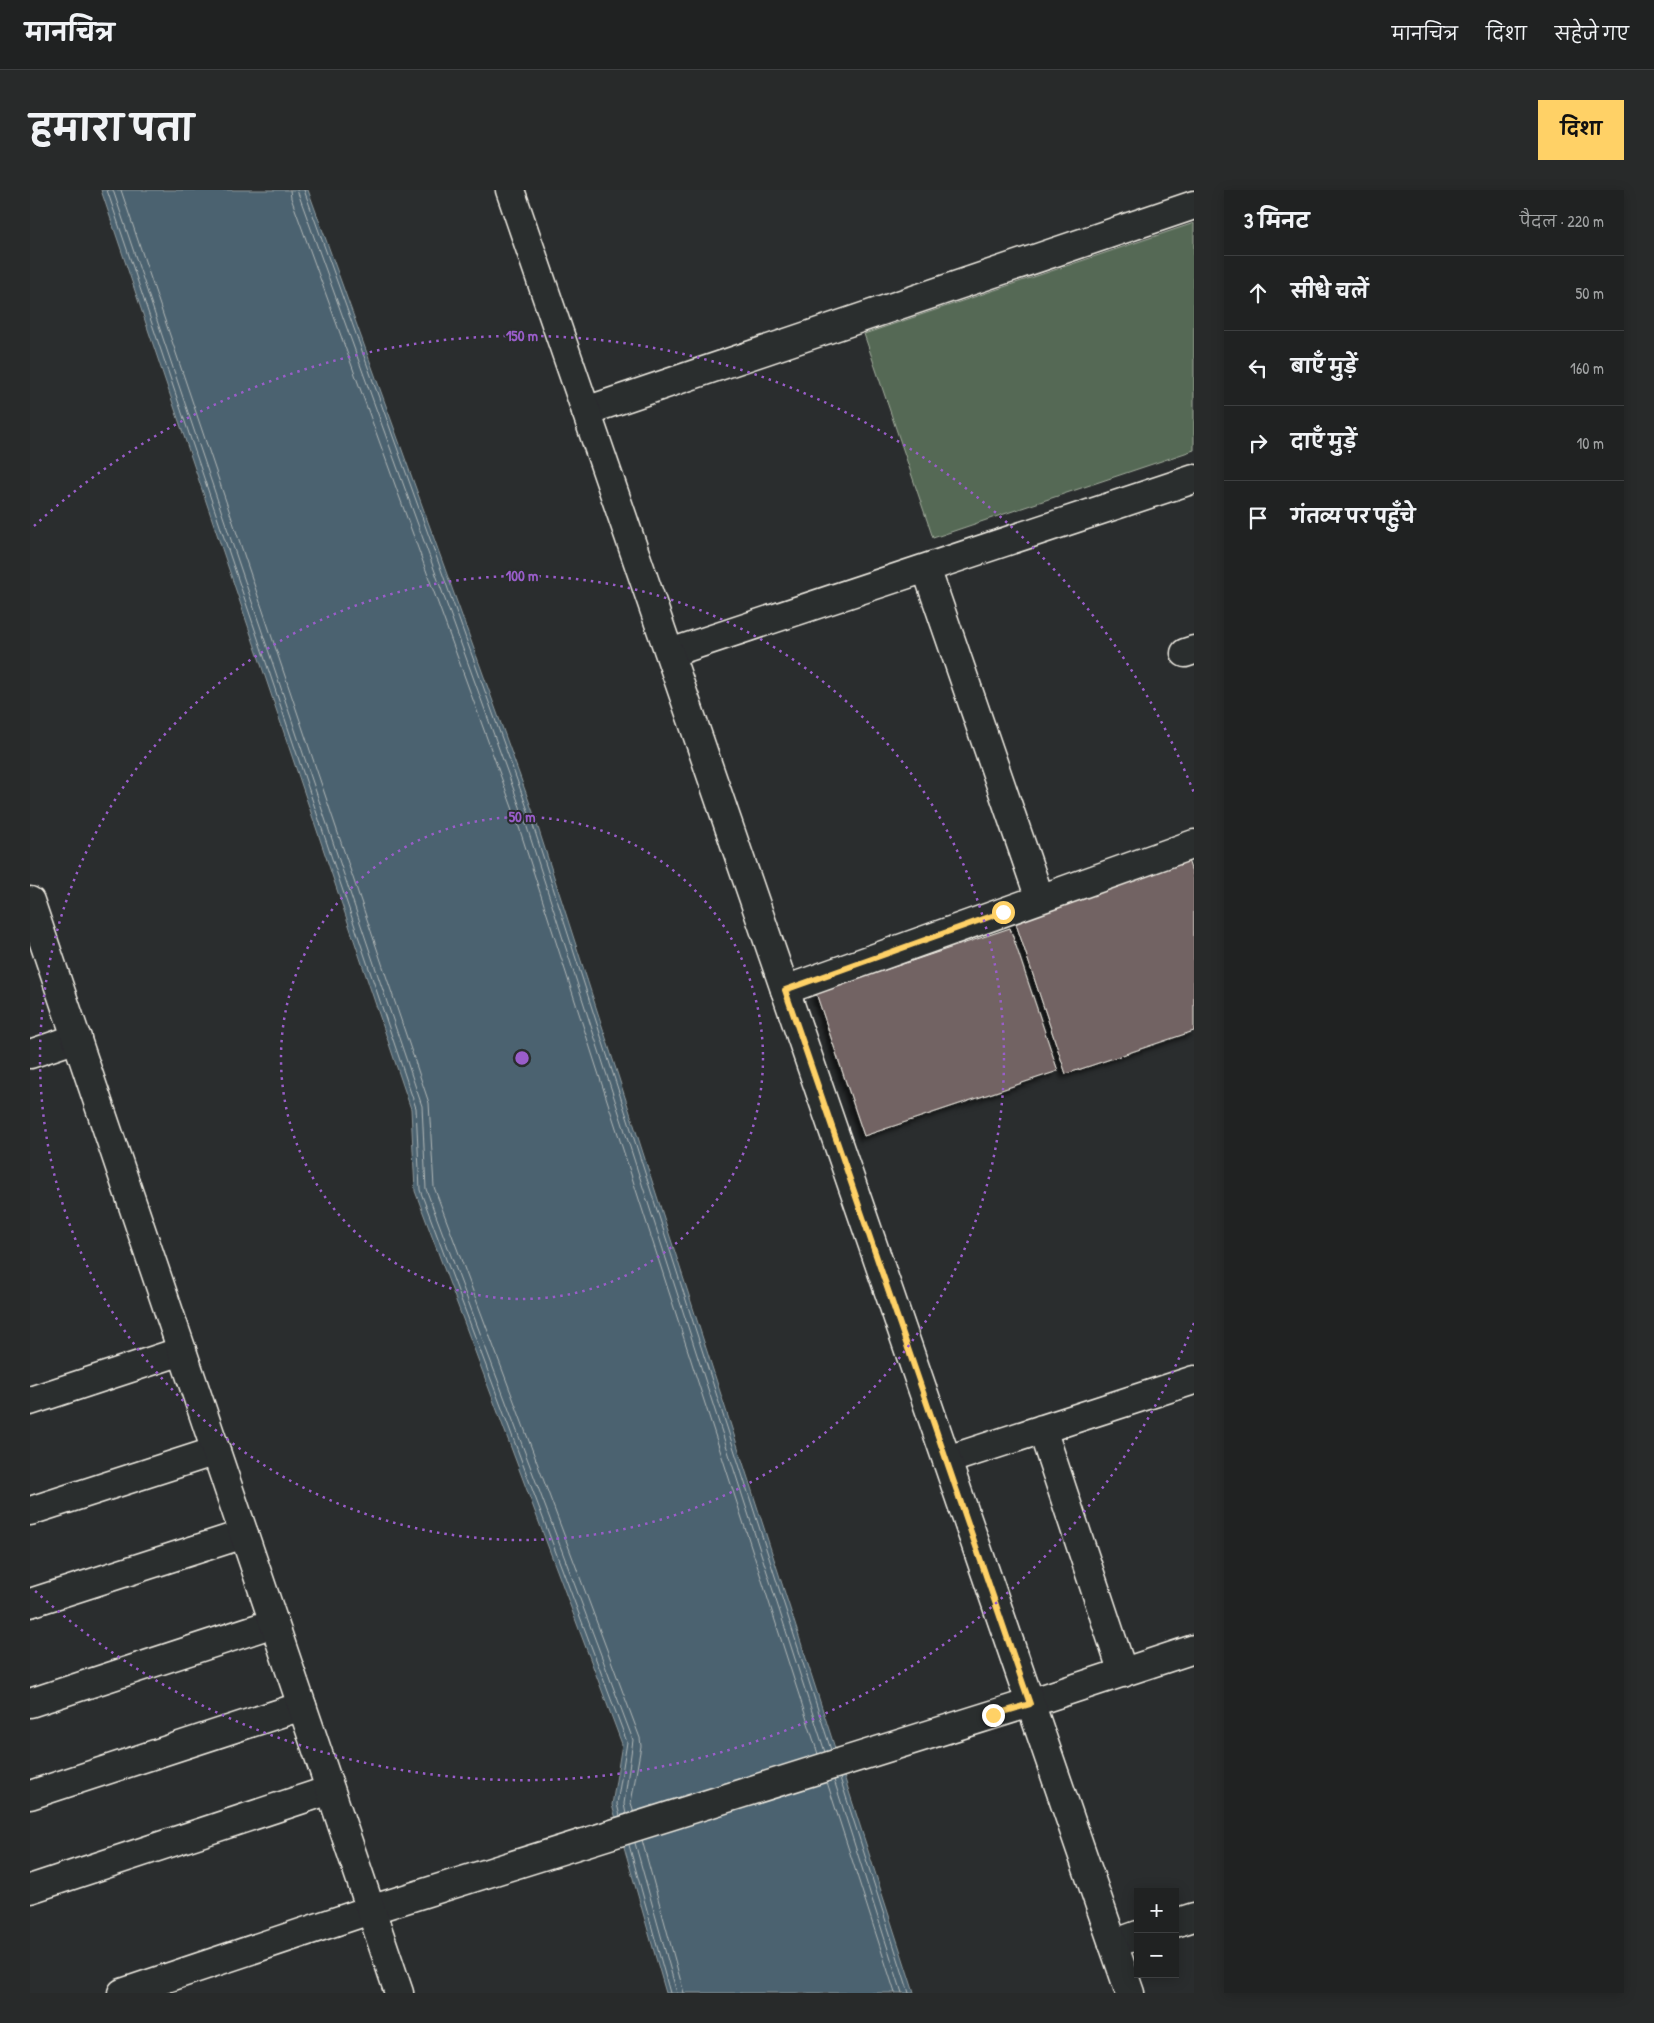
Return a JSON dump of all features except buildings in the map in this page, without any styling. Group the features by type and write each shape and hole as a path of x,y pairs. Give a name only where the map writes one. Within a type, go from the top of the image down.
{"street":[{"path":"510,190 1030,1704 1126,1940 1130,1993"},
{"path":"586,411 1194,205"},
{"path":"670,653 1194,479"},
{"path":"926,568 1040,899"},
{"path":"785,990 1194,844"},
{"path":"30,901 38,951 76,1038 398,1993"},
{"path":"30,1054 76,1038"},
{"path":"30,1401 182,1351"},
{"path":"947,1460 1194,1380"},
{"path":"1042,1429 1123,1672"},
{"path":"30,1511 216,1451"},
{"path":"30,1603 244,1534"},
{"path":"30,1703 274,1623"},
{"path":"122,1993 370,1910 1030,1704 1194,1648"},
{"path":"32,1788 302,1706"},
{"path":"30,1890 330,1790"},
{"path":"1179,1922 1194,1917"}],"green space":[{"path":"1194,223 1194,450 933,538 864,334"}],"water":[{"path":"101,190 308,190 534,815 914,1993 666,1993 612,1805 622,1744 415,1191 411,1109"}],"route":[{"path":"993,1715 1030,1704 785,990 1003,912"}]}
